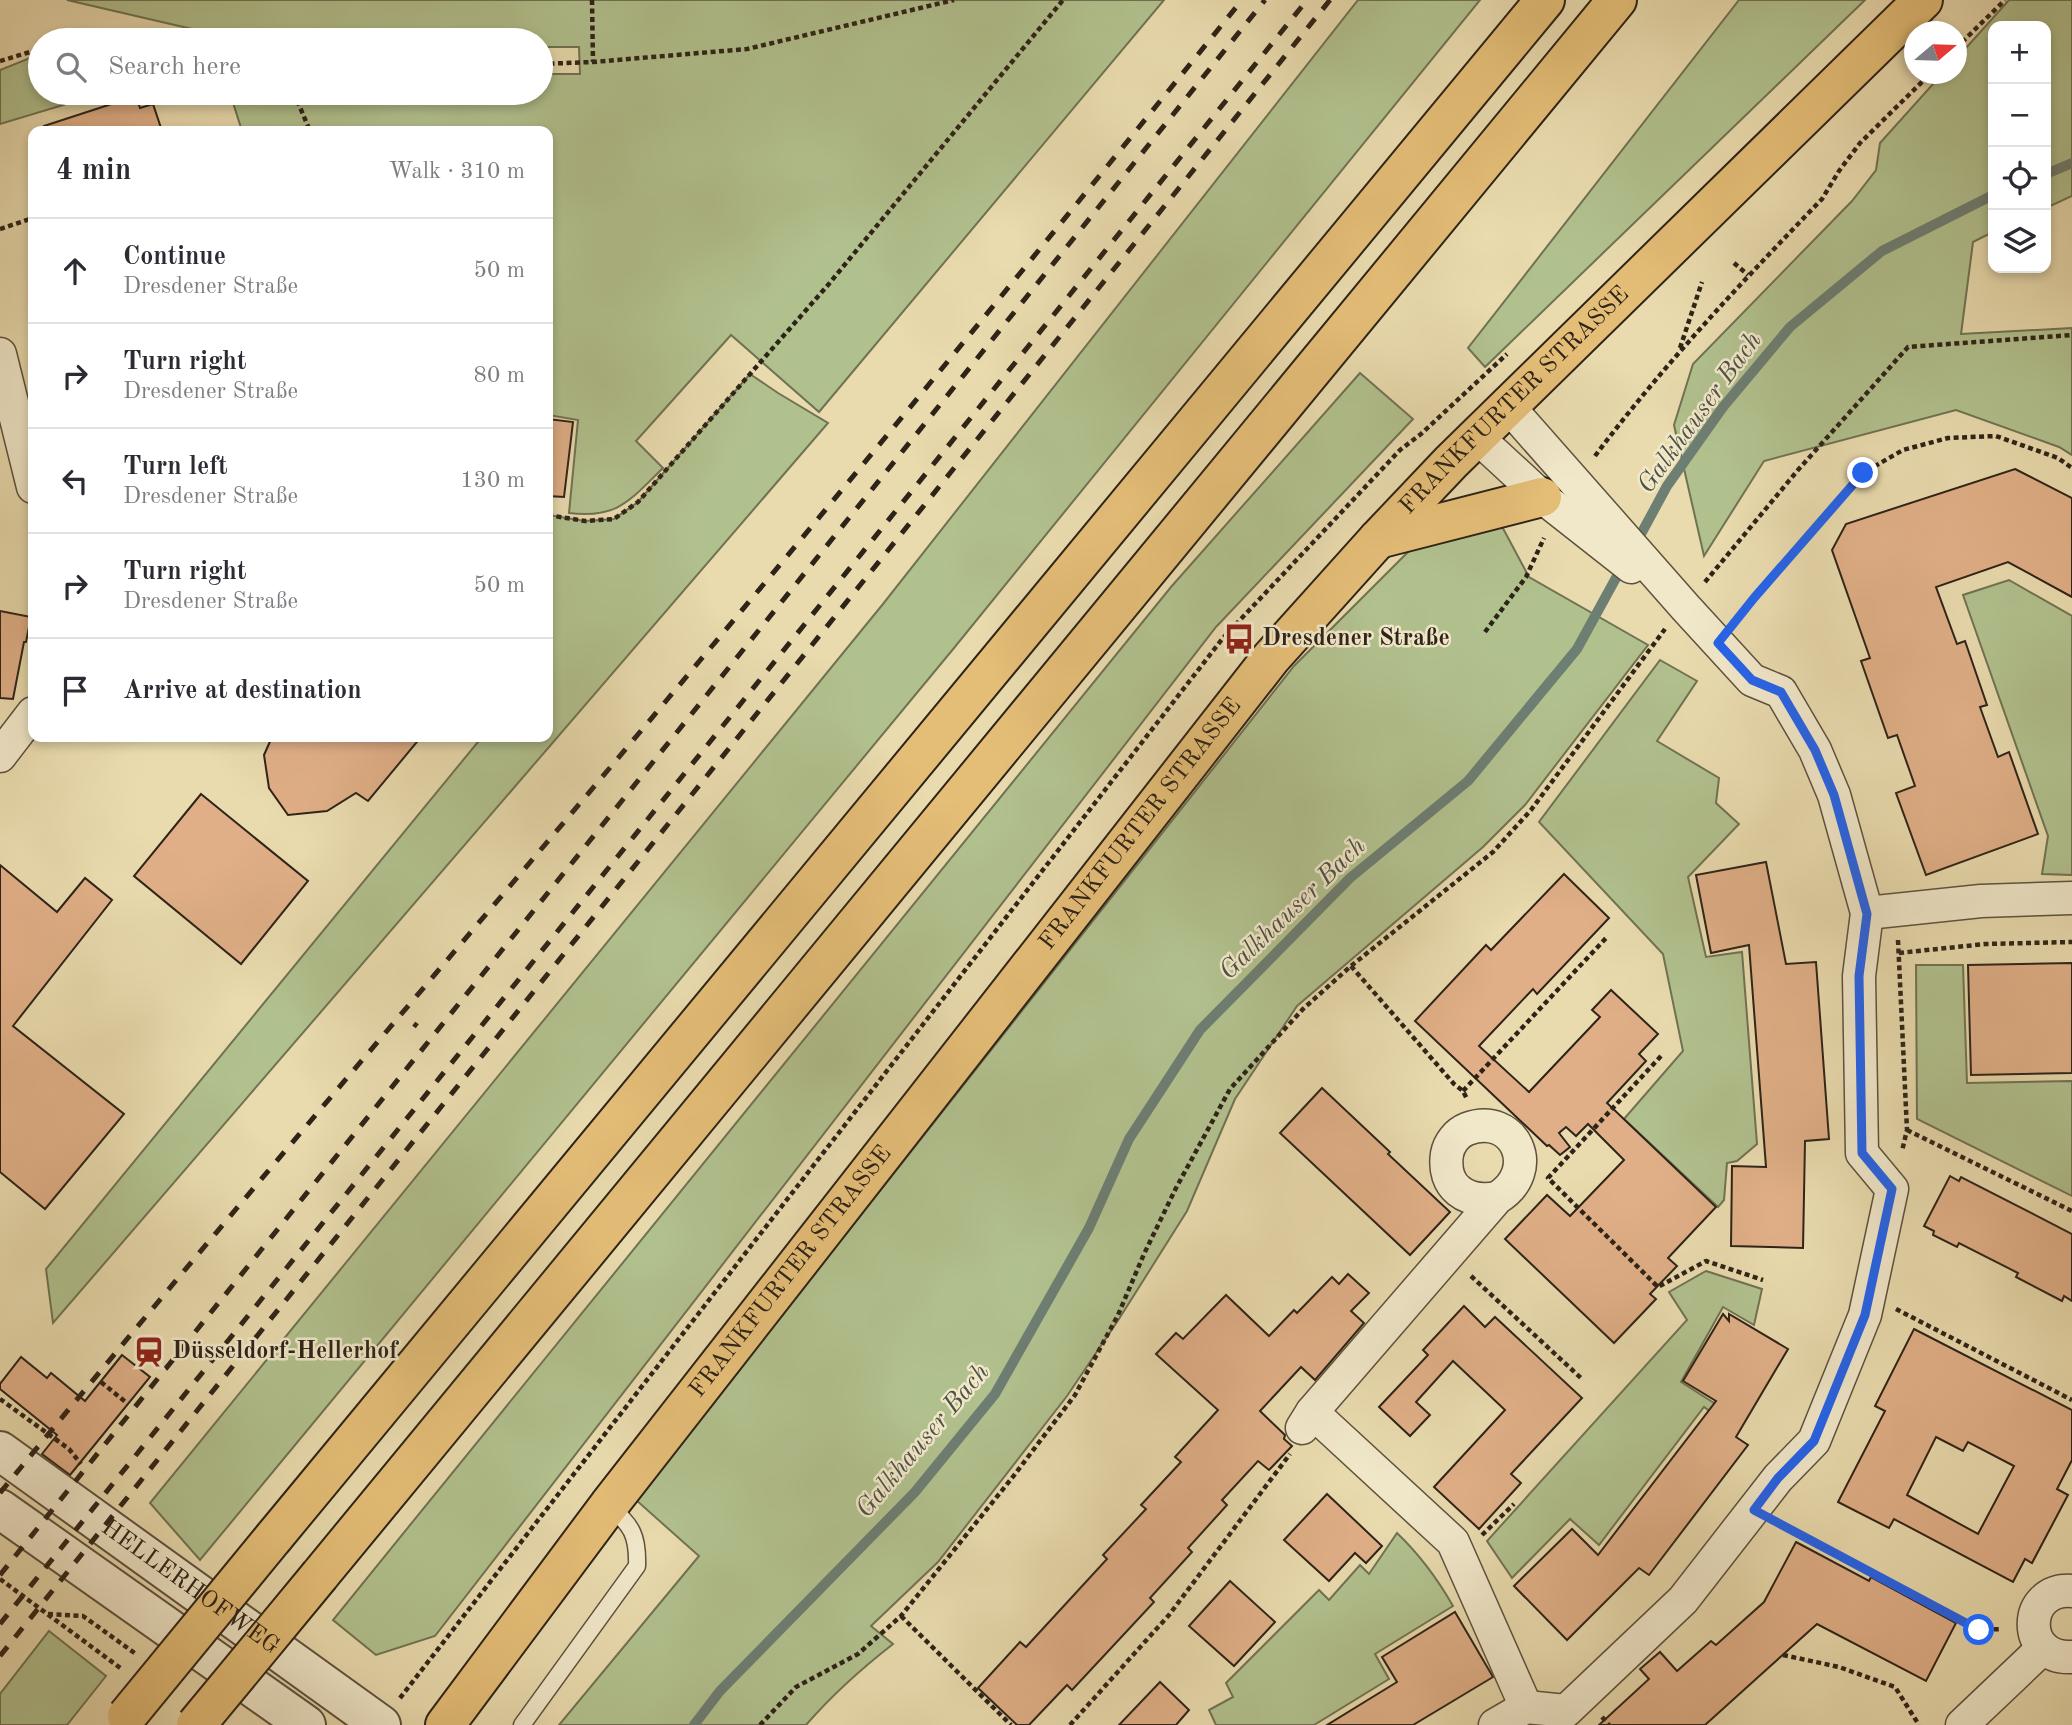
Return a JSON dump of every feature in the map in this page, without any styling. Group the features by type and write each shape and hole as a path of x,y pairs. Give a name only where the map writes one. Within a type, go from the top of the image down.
{"main road":[{"path":"123,1721 1545,0"},
{"path":"196,1725 1617,0"},
{"name":"FRANKFURTER STRASSE","path":"445,1725 609,1505 1271,659 1378,539 1477,437 1923,0"},
{"path":"1378,539 1555,508"}],"street":[{"path":"0,354 28,467"},
{"path":"1508,406 1584,492 1671,618"},
{"path":"1477,437 1671,618 1718,643 1752,680 1781,692 1815,750 1834,795 1867,914 1859,976 1862,1153 1892,1189 1871,1295 1814,1441 1778,1478 1683,1601 1568,1718 1527,1707 1495,1725"},
{"path":"0,756 28,720"},
{"path":"1867,914 1981,901 2072,898"},
{"path":"1497,1198 1473,1199 1454,1186 1446,1167 1448,1149 1462,1131 1480,1125 1495,1127 1509,1135 1517,1145 1521,1160 1515,1182 1507,1192 1497,1198 1448,1254 1307,1420 1453,1542 1527,1707"},
{"name":"HELLERHOFWEG","path":"0,1451 381,1725"},
{"name":"HELLERHOFWEG","path":"0,1508 306,1725"},
{"path":"1962,1725 2049,1644 2033,1619 2045,1598 2055,1592 2072,1591"}],"lane":[{"path":"522,1725 637,1566 638,1546 632,1529 625,1518 609,1505"}],"path":[{"path":"592,0 593,62"},
{"path":"553,64 747,50 954,0"},
{"path":"553,516 585,521 614,519 638,502 828,285 1063,0"},
{"path":"1967,37 2005,0"},
{"path":"0,61 28,53"},
{"path":"1551,454 1572,442 1592,460 1634,403 1679,350 1822,199 1860,142 1920,84"},
{"path":"299,105 308,126"},
{"path":"0,229 28,220"},
{"path":"1734,263 1748,275"},
{"path":"1679,350 1702,282"},
{"path":"1671,618 1908,347 2072,335"},
{"path":"1718,643 1863,473 1903,450 1948,438 1996,436 2057,458 2072,468"},
{"path":"1485,632 1526,577 1555,508"},
{"path":"760,1725 796,1687 858,1654 901,1616 1075,1395 1118,1314 1176,1188 1230,1089 1303,1009 1351,966 1493,852 1531,810 1658,636"},
{"path":"1462,1091 1607,937"},
{"path":"1899,953 1985,944 2072,942"},
{"path":"1351,966 1462,1091 1480,1125"},
{"path":"1661,1056 1548,1178 1658,1287 1706,1261 1763,1280"},
{"path":"1907,1130 2072,1211"},
{"path":"1448,1254 1582,1379"},
{"path":"1871,1295 2072,1400"},
{"path":"100,1382 128,1404"},
{"path":"1070,1725 1170,1615 1297,1444 1307,1420"},
{"path":"1460,1558 1514,1504"},
{"path":"1754,1510 1979,1630 2049,1644"},
{"path":"0,1578 47,1614"},
{"path":"901,1616 1011,1725"},
{"path":"1783,1655 1839,1667 1895,1687 1919,1725"}],"green space":[{"path":"67,0 1164,0 819,412 731,335 636,441 663,468 622,505 600,513 586,514 569,513 578,420 553,416 553,126 240,126 234,105 553,105 553,74 580,74 579,47 553,47 553,28 188,28"},
{"path":"1358,0 1480,0 954,648 200,1560 150,1503 883,604"},
{"path":"1739,0 1865,0 1485,367 1468,348"},
{"path":"2009,0 2072,0 2072,196 2051,206 2051,21 1990,21"},
{"path":"1988,23 1988,234 1973,242 1961,334 2072,328 2072,455 2059,447 1956,410 1764,461 1704,556 1674,425 1693,364 1852,201 1876,170 1880,143 1933,84 1967,84 1967,47"},
{"path":"28,59 28,105 63,105 0,124 0,70"},
{"path":"1360,373 1413,419 1216,627 435,1636 376,1655 333,1620 1171,587"},
{"path":"750,374 828,423 53,1323 46,1269 478,742 553,742 553,516 585,521 614,519 638,502"},
{"path":"1498,519 1529,577 1648,645 1525,805 1483,847 1297,1006 1235,1099 1187,1211 1067,1396 938,1562 871,1626 893,1644 847,1683 806,1725 559,1725 699,1556 636,1500 1294,666 1419,541"},
{"path":"2009,580 2072,616 2072,875 2042,874 2048,836 1963,595"},
{"path":"1660,660 1697,681 1657,741 1719,778 1716,803 1739,824 1688,877 1706,957 1742,952 1757,1144 1737,1161 1727,1163 1724,1200 1718,1207 1624,1119 1683,1051 1663,954 1539,822"},
{"path":"1916,965 1963,965 1967,1083 2072,1081 2072,1196 1917,1119"},
{"path":"1706,1271 1762,1289 1754,1325 1723,1307 1681,1382 1736,1417 1731,1427 1704,1407 1599,1545 1570,1519 1512,1578 1487,1541 1687,1320 1669,1292"},
{"path":"1397,1533 1428,1567 1453,1606 1375,1654 1389,1679 1314,1725 1216,1725 1209,1710 1233,1697 1226,1683 1319,1590 1329,1600 1360,1565 1369,1574"},
{"path":"49,1631 106,1676 67,1725 0,1725 0,1694"}],"building":[{"path":"108,105 139,105 140,108 153,105 160,126 44,126"},
{"path":"553,420 573,422 564,497 553,496"},
{"path":"2015,469 2072,498 2072,597 2008,562 1936,587 1957,644 1965,641 1987,705 1980,707 1998,757 2009,752 2038,834 1926,875 1896,793 1915,786 1897,735 1888,738 1861,661 1870,658 1832,550 1846,524"},
{"path":"0,611 28,616 28,632 13,699 0,698"},
{"path":"270,742 417,742 368,801 356,793 327,811 288,815 269,788 264,755"},
{"path":"201,794 308,881 241,964 134,876"},
{"path":"1766,862 1786,964 1816,962 1829,1139 1805,1141 1803,1248 1731,1246 1732,1166 1766,1167 1749,945 1711,953 1696,875"},
{"path":"0,865 57,912 85,878 112,900 13,1026 124,1114 45,1209 0,1172"},
{"path":"1564,874 1609,918 1537,994 1533,989 1479,1046 1529,1092 1600,1017 1592,1010 1611,990 1658,1034 1639,1054 1646,1061 1607,1103 1716,1207 1668,1258 1677,1266 1650,1294 1656,1299 1614,1343 1505,1239 1547,1195 1570,1216 1624,1160 1588,1124 1576,1136 1566,1127 1559,1133 1570,1147 1560,1155 1547,1146 1415,1021 1486,945 1491,950"},
{"path":"2072,963 2072,1073 1971,1075 1968,965"},
{"path":"1322,1088 1450,1212 1410,1255 1280,1133"},
{"path":"1950,1176 1959,1181 1961,1177 2072,1234 2072,1301 2064,1296 2062,1301 2016,1277 2018,1273 1959,1243 1957,1247 1933,1235 1934,1231 1924,1226"},
{"path":"1348,1274 1369,1293 1351,1311 1364,1323 1315,1380 1301,1367 1260,1411 1285,1435 1284,1439 1292,1446 1269,1470 1258,1461 1222,1500 1227,1505 1188,1548 1192,1552 1150,1598 1154,1602 1072,1690 1067,1685 1029,1725 1017,1725 978,1688 1020,1642 1026,1647 1107,1559 1103,1555 1146,1509 1141,1505 1181,1462 1175,1457 1218,1410 1156,1354 1176,1333 1183,1339 1226,1295 1269,1336 1294,1310 1297,1313 1332,1277 1339,1284"},
{"path":"1464,1306 1485,1327 1495,1317 1582,1398 1511,1474 1521,1483 1479,1529 1434,1487 1505,1410 1453,1361 1416,1402 1430,1415 1410,1436 1379,1407 1428,1355 1423,1350"},
{"path":"1723,1314 1729,1321 1729,1314 1788,1349 1736,1437 1748,1445 1649,1575 1639,1568 1567,1640 1514,1586 1572,1529 1598,1555 1716,1401 1683,1381"},
{"path":"1914,1329 2072,1410 2072,1460 2057,1489 2068,1495 2032,1563 2025,1559 2013,1582 1894,1519 1889,1528 1838,1502 1885,1411 1875,1406","holes":["1936,1437 1963,1451 1968,1442 2014,1466 1978,1534 1907,1495"]},
{"path":"122,1355 150,1377 70,1475 42,1454 57,1435 0,1389 0,1384 21,1357 47,1378 51,1373 85,1401"},
{"path":"1327,1494 1382,1546 1366,1563 1355,1553 1329,1581 1284,1540"},
{"path":"1796,1542 1869,1581 1871,1577 1956,1623 1926,1681 1817,1624 1705,1725 1599,1725 1649,1679 1640,1669 1660,1652 1677,1671 1711,1641 1716,1645 1764,1602"},
{"path":"1230,1581 1275,1622 1234,1666 1189,1626"},
{"path":"1455,1612 1493,1677 1413,1725 1327,1725 1397,1682 1382,1657"},
{"path":"1160,1682 1189,1710 1176,1725 1119,1725"}],"waterway":[{"name":"Galkhauser Bach","path":"2051,172 2072,163"},
{"name":"Galkhauser Bach","path":"1635,545 1667,486 1723,407 1790,327 1882,251 1988,198"},
{"name":"Galkhauser Bach","path":"694,1725 720,1691 915,1492 995,1394 1089,1228 1129,1139 1200,1030 1350,878 1468,781 1577,649 1622,567"}],"railway":[{"path":"0,1493 739,614 1242,0"},
{"path":"0,1575 1265,0"},
{"path":"0,1624 1307,0"},
{"path":"0,1656 1330,0"}],"place":[{"name":"Dresdener Straße","path":"1239,639"},
{"name":"Düsseldorf-Hellerhof","path":"149,1352"}],"route":[{"path":"1863,473 1718,643 1752,680 1781,692 1815,750 1834,795 1867,914 1859,976 1862,1153 1892,1189 1865,1315 1814,1441 1778,1478 1754,1510 1979,1630"}]}
